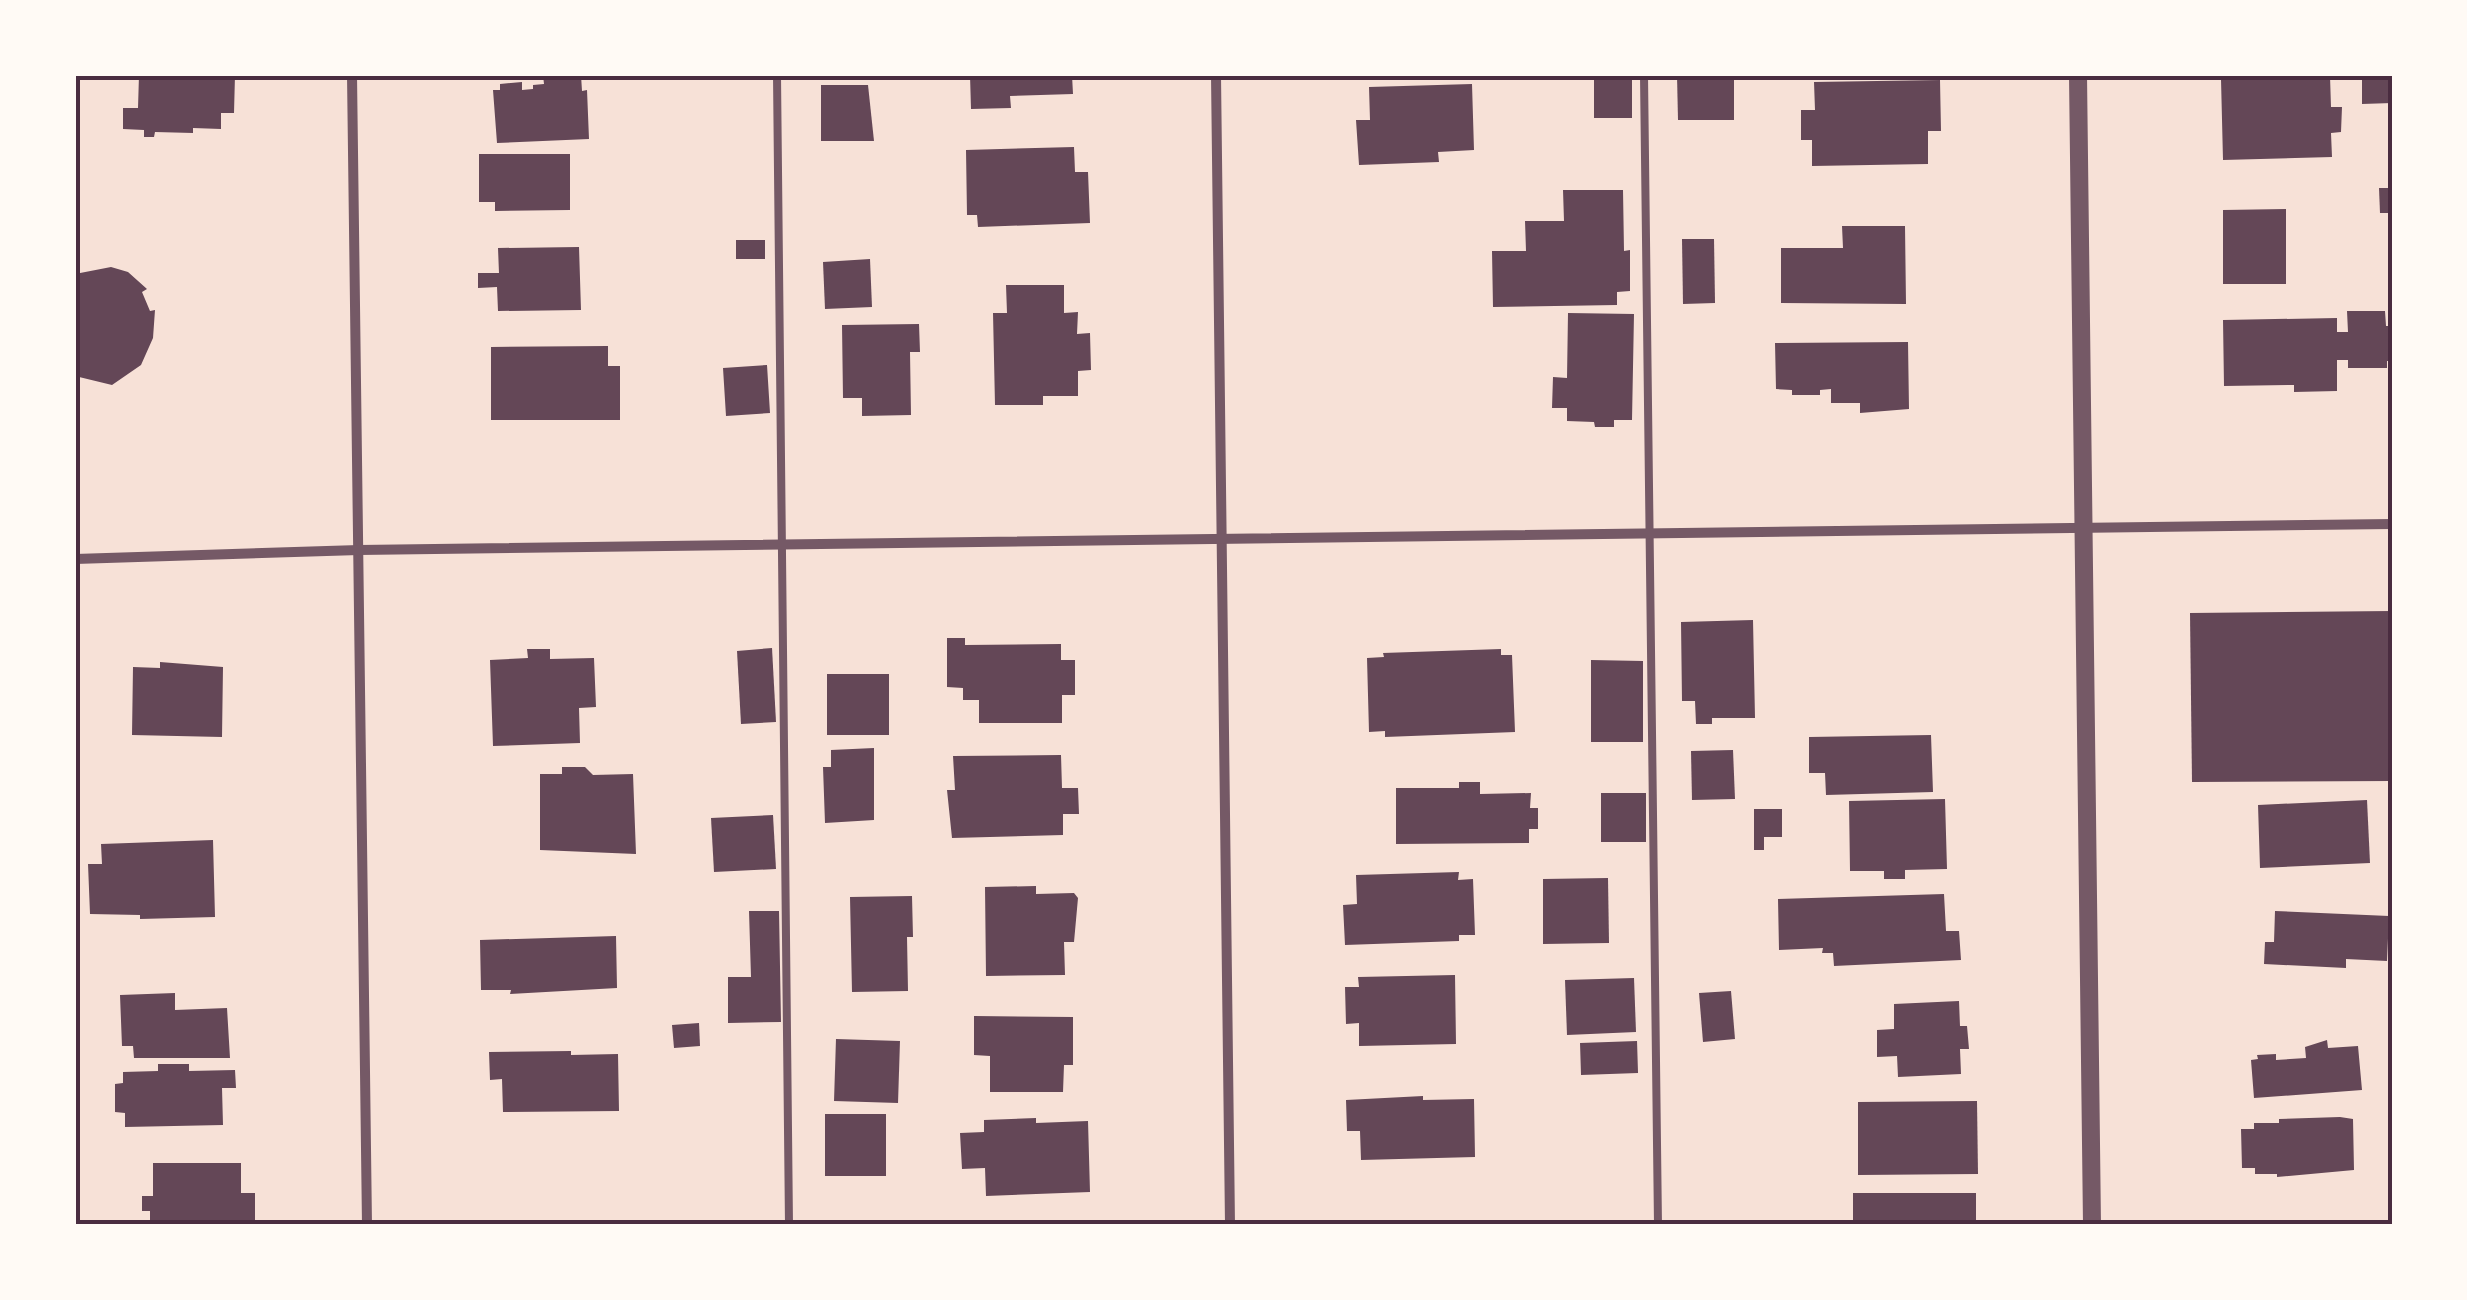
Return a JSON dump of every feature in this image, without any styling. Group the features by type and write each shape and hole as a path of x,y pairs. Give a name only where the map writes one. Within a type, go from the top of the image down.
{"street":[{"path":"352,75 366,1225"},
{"path":"1216,75 1230,1225"},
{"path":"2078,75 2092,1225"},
{"path":"75,559 359,550 2392,524"}],"lane":[{"path":"778,75 789,1225"},
{"path":"1644,75 1658,1225"}],"building":[{"path":"139,75 235,75 234,113 221,113 221,129 193,128 193,133 155,132 154,137 144,137 144,130 123,129 123,108 138,108"},
{"path":"543,75 581,75 582,91 587,90 589,139 497,143 493,90 500,90 500,84 522,82 522,90 533,89 533,85 544,84"},
{"path":"970,75 1072,75 1073,94 1010,96 1011,108 971,109"},
{"path":"1594,75 1632,75 1632,118 1594,118"},
{"path":"1677,75 1734,75 1734,120 1678,120"},
{"path":"2362,75 2392,75 2392,103 2362,104"},
{"path":"2330,76 2331,107 2342,107 2341,132 2331,133 2332,157 2223,160 2221,79"},
{"path":"1940,80 1941,131 1928,131 1928,164 1812,166 1812,140 1801,140 1801,110 1815,110 1814,82"},
{"path":"1472,84 1474,150 1438,152 1439,162 1359,165 1356,120 1370,120 1369,87"},
{"path":"821,85 868,85 874,141 821,141"},
{"path":"1074,147 1075,172 1088,172 1090,223 978,227 977,215 967,215 966,150"},
{"path":"479,154 570,154 570,210 495,211 495,202 479,202"},
{"path":"2379,188 2392,188 2392,213 2380,213"},
{"path":"1563,190 1623,190 1624,251 1630,250 1630,291 1617,292 1617,305 1493,307 1492,251 1526,251 1525,221 1564,221"},
{"path":"2286,209 2286,284 2223,284 2223,210"},
{"path":"1842,226 1905,226 1906,304 1781,303 1781,248 1843,248"},
{"path":"1682,239 1714,239 1715,303 1683,304"},
{"path":"736,240 765,240 765,259 736,259"},
{"path":"579,247 581,310 498,311 497,287 478,288 478,273 499,273 498,248"},
{"path":"870,259 872,307 825,309 823,262"},
{"path":"111,267 128,272 147,289 142,292 150,311 155,310 153,338 141,365 112,385 75,376 75,274"},
{"path":"1006,285 1064,285 1064,313 1078,312 1077,334 1090,333 1091,370 1078,371 1078,396 1043,396 1043,405 995,405 993,313 1007,313"},
{"path":"2347,311 2385,311 2386,326 2392,326 2392,361 2387,361 2387,368 2348,368 2348,360 2337,360 2337,391 2294,392 2294,385 2224,386 2223,320 2337,318 2337,332 2348,332"},
{"path":"1568,313 1634,314 1632,420 1614,420 1614,427 1595,427 1594,422 1567,421 1567,408 1552,408 1553,377 1567,378"},
{"path":"919,324 920,352 910,352 911,415 862,416 862,398 843,398 842,325"},
{"path":"1908,342 1909,409 1860,413 1860,403 1831,403 1831,389 1820,390 1820,395 1792,395 1792,390 1776,389 1775,343"},
{"path":"608,346 608,366 620,366 620,420 491,420 491,347"},
{"path":"767,365 770,413 726,416 723,368"},
{"path":"2392,611 2392,781 2192,782 2190,613"},
{"path":"1753,620 1755,718 1712,718 1712,724 1696,724 1695,701 1682,701 1681,622"},
{"path":"947,638 965,638 965,645 1061,644 1061,660 1075,660 1075,695 1062,695 1062,723 979,723 979,700 963,700 963,688 947,687"},
{"path":"772,648 776,722 741,724 737,651"},
{"path":"527,649 550,649 550,659 594,658 596,707 579,708 580,743 493,746 490,660 528,658"},
{"path":"1501,649 1501,655 1512,655 1515,732 1385,737 1385,731 1369,732 1367,658 1384,657 1383,653"},
{"path":"1591,660 1643,661 1643,742 1591,742"},
{"path":"160,662 223,667 222,737 132,735 133,667 160,668"},
{"path":"827,674 889,674 889,735 827,735"},
{"path":"1931,735 1933,792 1826,795 1825,773 1809,773 1809,737"},
{"path":"874,748 874,820 825,823 823,767 831,767 831,750"},
{"path":"1733,750 1735,799 1692,800 1691,751"},
{"path":"1061,755 1062,788 1078,788 1079,814 1063,814 1063,835 952,838 947,790 955,790 953,756"},
{"path":"562,767 585,767 593,775 633,774 636,854 540,850 540,774 562,774"},
{"path":"1459,782 1480,782 1480,794 1531,793 1530,808 1538,808 1538,829 1529,829 1529,843 1396,844 1396,788 1459,788"},
{"path":"1601,793 1646,793 1646,842 1601,842"},
{"path":"1945,799 1947,869 1905,870 1905,879 1884,879 1884,871 1850,871 1849,801"},
{"path":"2367,800 2370,863 2260,868 2258,805"},
{"path":"1754,809 1782,809 1782,837 1764,837 1764,850 1754,850"},
{"path":"773,815 776,869 714,872 711,818"},
{"path":"213,840 215,917 140,919 140,915 90,914 88,864 102,864 101,844"},
{"path":"1459,872 1458,880 1473,879 1475,935 1459,935 1459,941 1345,945 1343,905 1357,904 1356,875"},
{"path":"1608,878 1609,943 1543,944 1543,879"},
{"path":"1036,886 1036,894 1074,893 1078,898 1074,942 1064,942 1065,975 986,976 985,887"},
{"path":"1944,894 1946,931 1959,931 1961,960 1834,966 1833,953 1822,953 1823,948 1779,950 1778,899"},
{"path":"912,896 913,937 907,937 908,991 852,992 850,897"},
{"path":"749,911 779,911 781,1022 728,1023 728,977 751,977"},
{"path":"2275,911 2389,916 2387,961 2346,959 2346,968 2264,964 2265,942 2274,942"},
{"path":"616,936 617,988 510,994 511,990 481,990 480,940"},
{"path":"1455,975 1456,1044 1359,1046 1359,1023 1346,1024 1345,987 1359,987 1358,977"},
{"path":"1634,978 1636,1032 1567,1035 1565,980"},
{"path":"1731,991 1735,1039 1703,1042 1699,993"},
{"path":"175,993 175,1010 227,1008 230,1058 134,1058 133,1046 122,1046 120,995"},
{"path":"1959,1001 1960,1026 1967,1026 1969,1049 1960,1049 1961,1074 1898,1077 1897,1056 1877,1057 1877,1030 1894,1029 1894,1004"},
{"path":"974,1016 1073,1017 1073,1065 1064,1065 1063,1092 990,1092 990,1056 974,1055"},
{"path":"699,1023 700,1046 674,1048 672,1025"},
{"path":"836,1039 900,1041 898,1103 834,1101"},
{"path":"2327,1040 2328,1048 2358,1046 2362,1090 2254,1098 2251,1060 2258,1059 2257,1055 2276,1054 2276,1060 2306,1058 2305,1047"},
{"path":"1637,1041 1638,1073 1581,1075 1580,1043"},
{"path":"571,1051 571,1055 618,1054 619,1111 503,1112 502,1079 490,1080 489,1052"},
{"path":"158,1064 189,1064 189,1071 235,1070 236,1088 222,1088 223,1125 125,1127 125,1113 115,1112 115,1084 123,1083 123,1072 158,1071"},
{"path":"1423,1096 1423,1100 1474,1099 1475,1157 1361,1160 1360,1131 1347,1131 1346,1100"},
{"path":"1977,1101 1978,1174 1858,1175 1858,1102"},
{"path":"825,1114 886,1114 886,1176 825,1176"},
{"path":"1036,1118 1036,1123 1088,1121 1090,1192 986,1196 985,1168 962,1169 960,1133 984,1132 984,1120"},
{"path":"2279,1119 2353,1119 2354,1170 2277,1177 2255,1174 2255,1168 2242,1168 2241,1129 2254,1129 2254,1123 2279,1123"},
{"path":"153,1163 241,1163 241,1193 255,1193 255,1225 150,1225 150,1211 142,1211 142,1196 153,1196"},
{"path":"1853,1193 1976,1193 1976,1225 1853,1225"}]}
